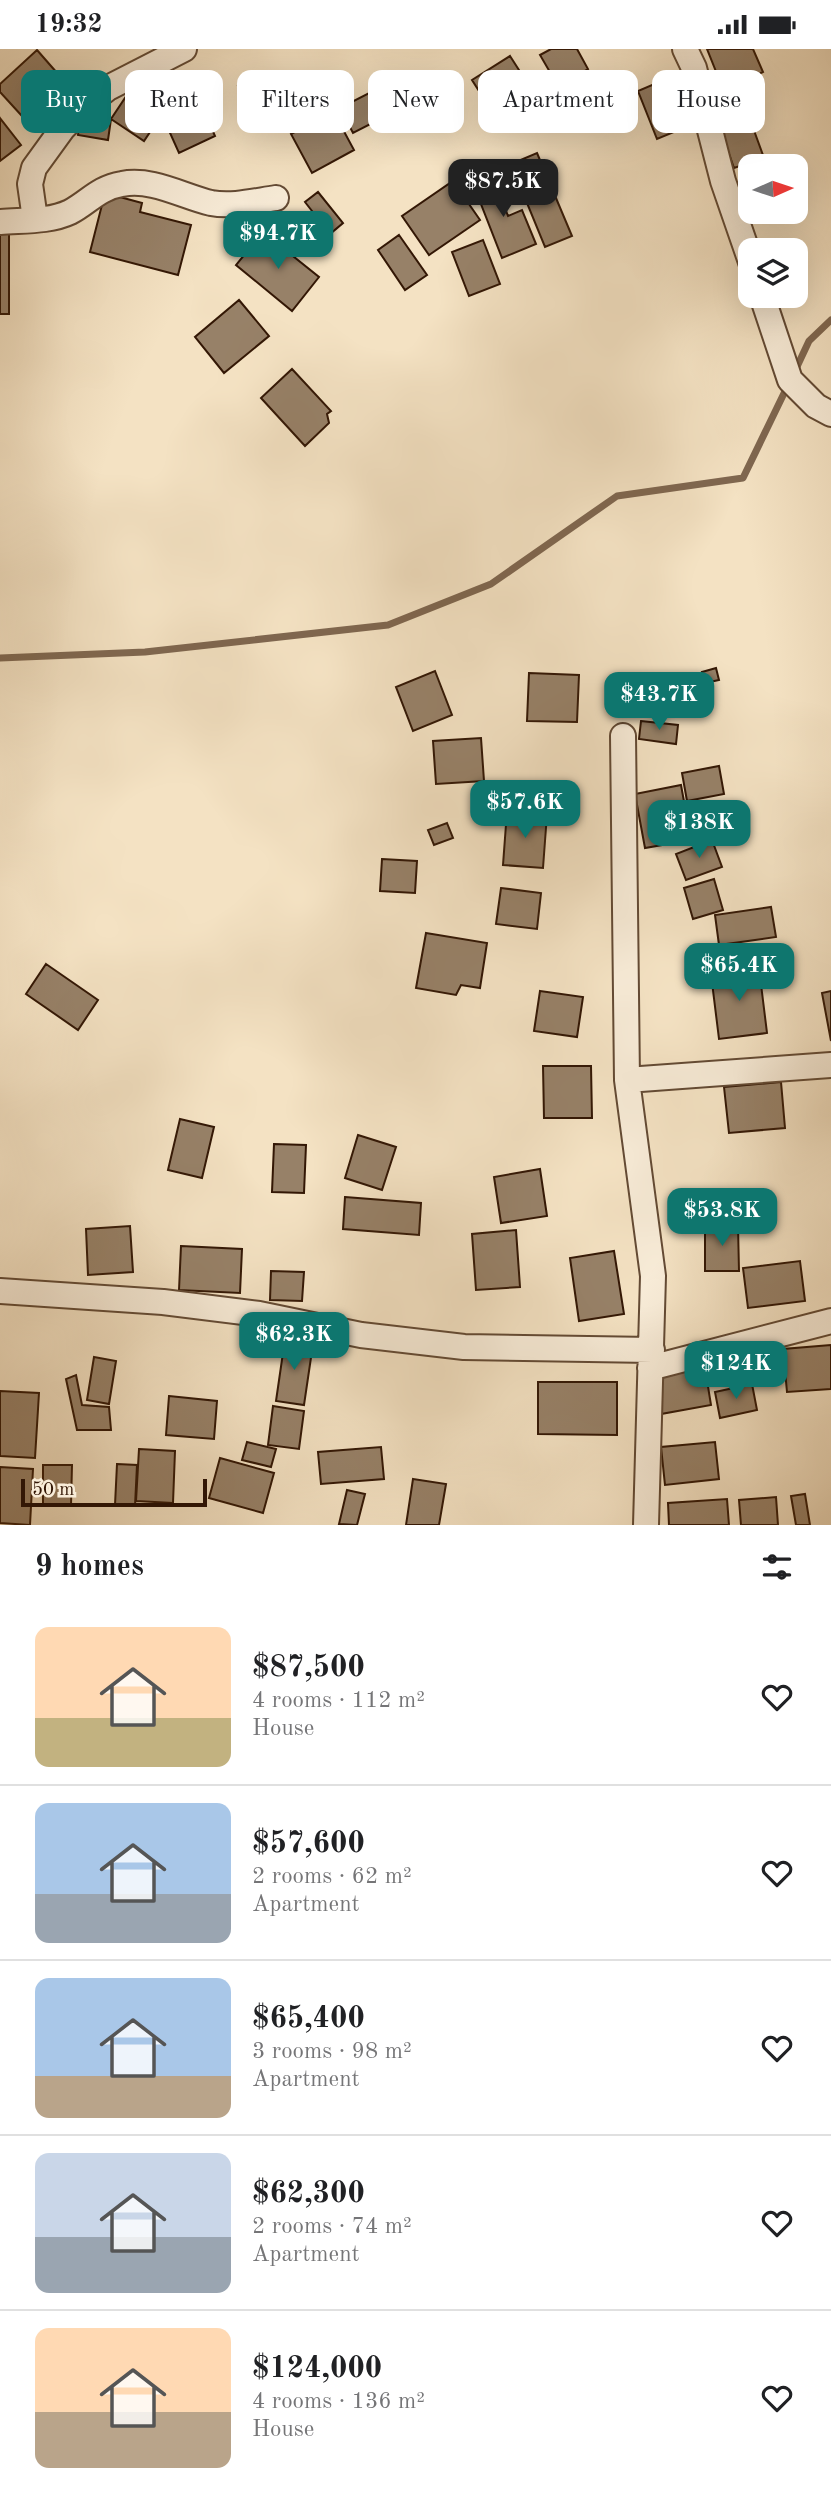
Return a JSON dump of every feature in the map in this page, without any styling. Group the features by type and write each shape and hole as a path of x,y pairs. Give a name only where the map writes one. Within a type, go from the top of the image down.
{"street":[{"path":"35,219 30,184 34,168 63,128 108,88 184,49"},
{"path":"685,49 694,68 723,181 743,238"},
{"path":"0,222 49,218 69,212 99,190 122,183 143,183 213,203 240,204 276,198"},
{"path":"766,308 790,380 816,406 831,414"},
{"path":"623,736 627,1080 653,1276 646,1525"},
{"path":"627,1080 831,1065"},
{"path":"0,1291 163,1302 259,1314 361,1335 464,1347 651,1359 831,1321"}],"building":[{"path":"551,49 577,49 588,69 549,70 540,55"},
{"path":"707,49 753,49 762,70 715,70"},
{"path":"37,50 54,70 21,70 21,115 0,92 0,84"},
{"path":"510,56 519,70 488,70"},
{"path":"478,76 478,89 472,80"},
{"path":"652,85 652,126 638,91"},
{"path":"368,94 368,125 354,132 354,101"},
{"path":"125,98 125,128 111,119"},
{"path":"0,118 21,145 0,161"},
{"path":"78,133 109,133 108,140"},
{"path":"132,133 149,133 144,141"},
{"path":"170,133 214,133 215,136 179,153"},
{"path":"345,133 354,150 312,173 291,134"},
{"path":"655,133 672,133 657,139"},
{"path":"722,133 755,133 763,154 738,154 738,167 734,168"},
{"path":"537,153 572,236 545,247 511,164"},
{"path":"492,173 508,216 522,210 536,244 502,258 472,181"},
{"path":"453,181 480,220 429,255 402,216"},
{"path":"318,192 343,223 330,234 305,202"},
{"path":"105,193 142,203 140,212 191,225 178,275 90,252"},
{"path":"263,232 319,277 292,311 236,265"},
{"path":"0,233 9,233 9,314 0,314"},
{"path":"399,235 427,275 405,290 378,250"},
{"path":"483,240 500,284 469,296 452,252"},
{"path":"239,300 269,336 224,373 195,337"},
{"path":"292,369 331,411 327,414 329,423 305,446 261,398"},
{"path":"716,668 719,680 705,683 702,672"},
{"path":"435,671 452,715 413,731 396,687"},
{"path":"529,673 579,675 577,722 527,721"},
{"path":"641,721 678,725 676,744 639,739"},
{"path":"481,738 484,781 436,784 433,741"},
{"path":"719,766 724,794 687,801 682,773"},
{"path":"681,785 691,840 645,848 635,794"},
{"path":"727,806 733,836 694,844 689,813"},
{"path":"507,811 547,814 543,868 503,865"},
{"path":"447,823 453,838 434,845 428,830"},
{"path":"712,840 722,867 686,880 676,854"},
{"path":"382,859 417,861 415,893 380,891"},
{"path":"714,879 723,910 693,919 684,888"},
{"path":"501,888 541,893 537,929 496,924"},
{"path":"771,907 776,937 719,945 715,915"},
{"path":"426,933 487,943 480,988 461,985 456,995 416,988"},
{"path":"46,964 98,1000 78,1030 26,994"},
{"path":"759,968 767,1033 719,1039 711,974"},
{"path":"540,991 583,997 577,1037 534,1031"},
{"path":"831,991 831,1041 822,993"},
{"path":"543,1066 591,1066 592,1118 544,1118"},
{"path":"781,1082 785,1128 729,1133 724,1087"},
{"path":"180,1119 214,1127 202,1178 168,1170"},
{"path":"358,1135 396,1147 382,1190 345,1178"},
{"path":"274,1144 306,1145 304,1193 272,1192"},
{"path":"540,1169 547,1216 501,1223 494,1177"},
{"path":"345,1197 421,1203 419,1235 343,1229"},
{"path":"738,1225 739,1271 705,1271 705,1226"},
{"path":"130,1226 133,1272 88,1275 86,1229"},
{"path":"516,1230 520,1287 476,1290 472,1234"},
{"path":"181,1246 242,1249 240,1293 179,1290"},
{"path":"614,1251 624,1314 579,1321 570,1258"},
{"path":"800,1261 805,1301 748,1308 743,1268"},
{"path":"271,1271 304,1272 302,1301 270,1300"},
{"path":"285,1339 313,1344 304,1405 276,1401"},
{"path":"831,1345 831,1389 787,1392 783,1349"},
{"path":"94,1357 116,1361 109,1404 87,1400"},
{"path":"705,1368 711,1405 661,1414 655,1376"},
{"path":"76,1375 82,1405 109,1407 111,1430 77,1430 66,1379"},
{"path":"538,1382 617,1382 617,1435 538,1434"},
{"path":"752,1384 757,1410 720,1418 715,1392"},
{"path":"0,1391 39,1393 35,1458 0,1456"},
{"path":"169,1396 217,1401 214,1439 166,1435"},
{"path":"273,1406 304,1411 299,1449 268,1445"},
{"path":"247,1442 276,1449 271,1467 242,1460"},
{"path":"715,1442 719,1479 665,1485 661,1447"},
{"path":"381,1447 384,1479 321,1484 318,1452"},
{"path":"139,1449 175,1451 173,1503 136,1501"},
{"path":"220,1458 274,1473 263,1513 209,1498"},
{"path":"117,1464 137,1465 135,1506 115,1505"},
{"path":"43,1465 72,1465 71,1506 43,1505"},
{"path":"0,1467 33,1469 30,1525 0,1523"},
{"path":"413,1479 446,1484 439,1525 406,1525"},
{"path":"347,1490 365,1494 357,1525 339,1524"},
{"path":"805,1494 810,1525 796,1525 791,1496"},
{"path":"776,1497 778,1525 741,1525 739,1500"},
{"path":"727,1499 729,1525 669,1525 668,1503"}],"waterway":[{"path":"794,373 809,341 831,320"},
{"path":"0,658 145,652 388,625 491,584 617,496 743,478 789,383"}]}
